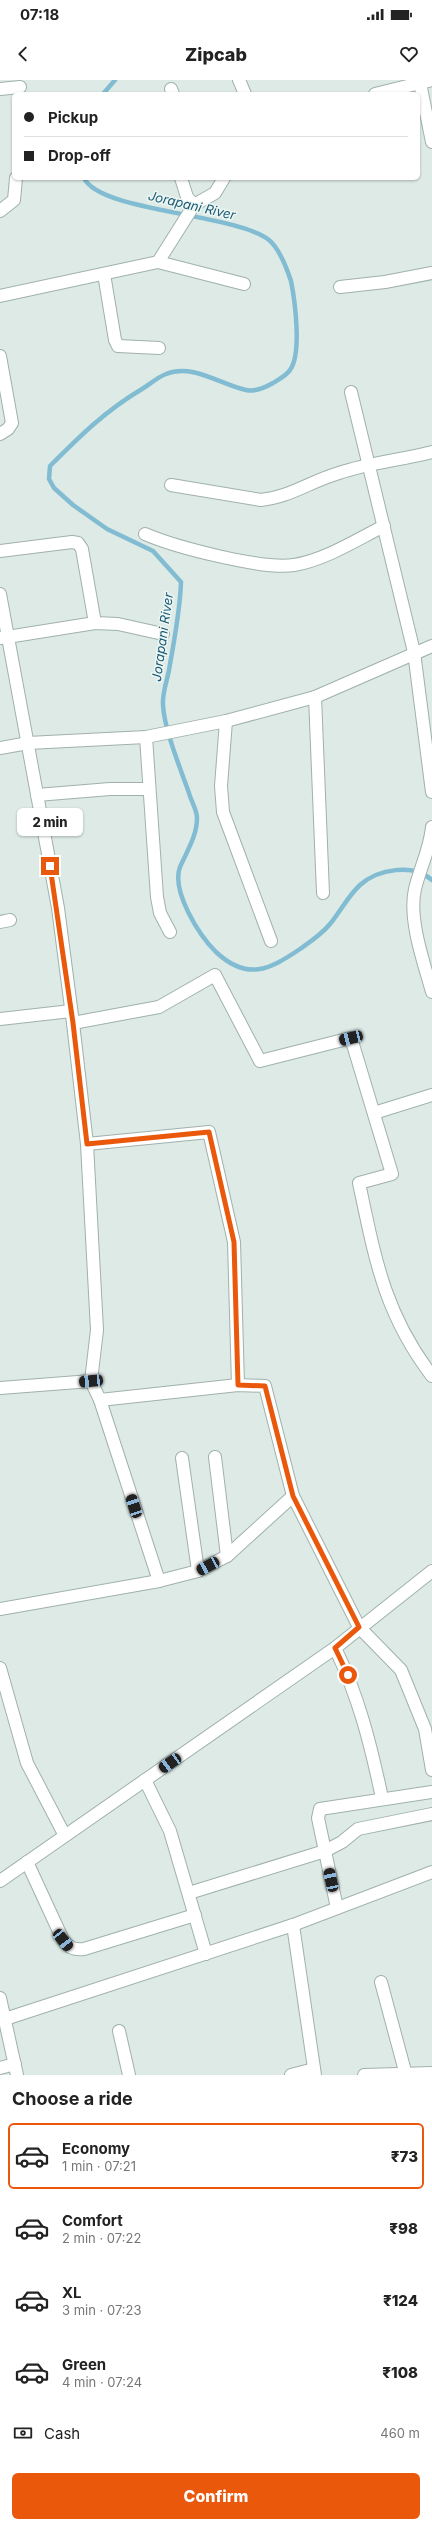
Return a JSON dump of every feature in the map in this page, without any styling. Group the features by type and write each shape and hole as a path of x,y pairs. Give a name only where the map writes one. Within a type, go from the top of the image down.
{"street":[{"path":"239,80 245,92"},
{"path":"382,92 417,82 420,92"},
{"path":"0,89 20,87"},
{"path":"420,94 432,142"},
{"path":"0,210 14,200 16,180"},
{"path":"182,180 192,208"},
{"path":"158,262 192,208 215,193 223,180"},
{"path":"0,296 158,262 244,284"},
{"path":"340,287 385,282 432,273"},
{"path":"104,274 115,340 118,346 159,348"},
{"path":"0,356 3,388 12,423 8,429 0,434"},
{"path":"351,392 370,465 414,652 432,792"},
{"path":"172,485 260,500 273,499 299,491 338,473 432,452"},
{"path":"145,534 163,542 257,563 281,566 317,558 384,526"},
{"path":"0,551 72,542 78,543 82,549 95,623"},
{"path":"0,594 4,638 28,743 58,908 87,1144 97,1330 91,1381 100,1400 159,1581"},
{"path":"4,638 95,623 118,624 163,634"},
{"path":"0,748 28,743 152,737 226,721 315,697 414,652 432,646"},
{"path":"315,697 323,893"},
{"path":"226,721 221,786 223,812 271,941"},
{"path":"152,737 149,789 157,897 160,913 170,932"},
{"path":"37,795 110,789 149,789"},
{"path":"432,827 427,853 415,890 415,923 432,992"},
{"path":"0,1019 72,1017 159,1007 214,975 260,1062 351,1038 392,1174 359,1183 380,1279 398,1323 418,1357 432,1376"},
{"path":"374,1113 432,1095"},
{"path":"87,1144 209,1132 234,1242 238,1385"},
{"path":"0,1388 91,1381"},
{"path":"100,1400 238,1385 265,1386 293,1496 359,1627 401,1670 429,1728 432,1770"},
{"path":"215,1457 227,1556"},
{"path":"182,1458 198,1571"},
{"path":"0,1609 159,1581 198,1571 227,1556 293,1496"},
{"path":"0,1880 64,1834 145,1780 335,1648 359,1627 432,1571"},
{"path":"335,1648 359,1703 370,1739 382,1798"},
{"path":"0,1668 27,1763 64,1834"},
{"path":"145,1780 170,1831 206,1954"},
{"path":"337,1908 318,1818 320,1809 382,1798 432,1792"},
{"path":"189,1893 324,1851 342,1842 358,1829 432,1814"},
{"path":"27,1862 63,1940 68,1947 75,1950 84,1949 195,1915"},
{"path":"5,2019 293,1925 432,1872"},
{"path":"291,2075 314,2072 293,1925"},
{"path":"381,1982 406,2074"},
{"path":"0,1998 16,2069 0,2068"},
{"path":"119,2031 130,2075"},
{"path":"364,2075 432,2074"}],"waterway":[{"name":"Jorapani River","path":"105,92 115,80"},
{"name":"Jorapani River","path":"86,180 95,189 115,198 140,205 228,224 252,231 269,240 277,249 285,265 291,281 294,301 297,340 296,352 294,362 287,374 264,388 257,390 246,390 207,376 186,371 176,371 166,374 116,406 83,434 50,466 49,479 54,488 73,505 107,529 153,551 181,582 176,626 163,701 166,726 197,815 197,825 180,867 178,877 179,888 188,912 209,944 227,961 238,967 258,969 268,967 278,962 312,941 327,928 356,889 367,879 386,872 406,870 415,871 432,880"}],"route":[{"path":"50,866 58,908 87,1144 209,1132 234,1242 238,1385 265,1386 293,1496 359,1627 335,1648 348,1675"}]}
